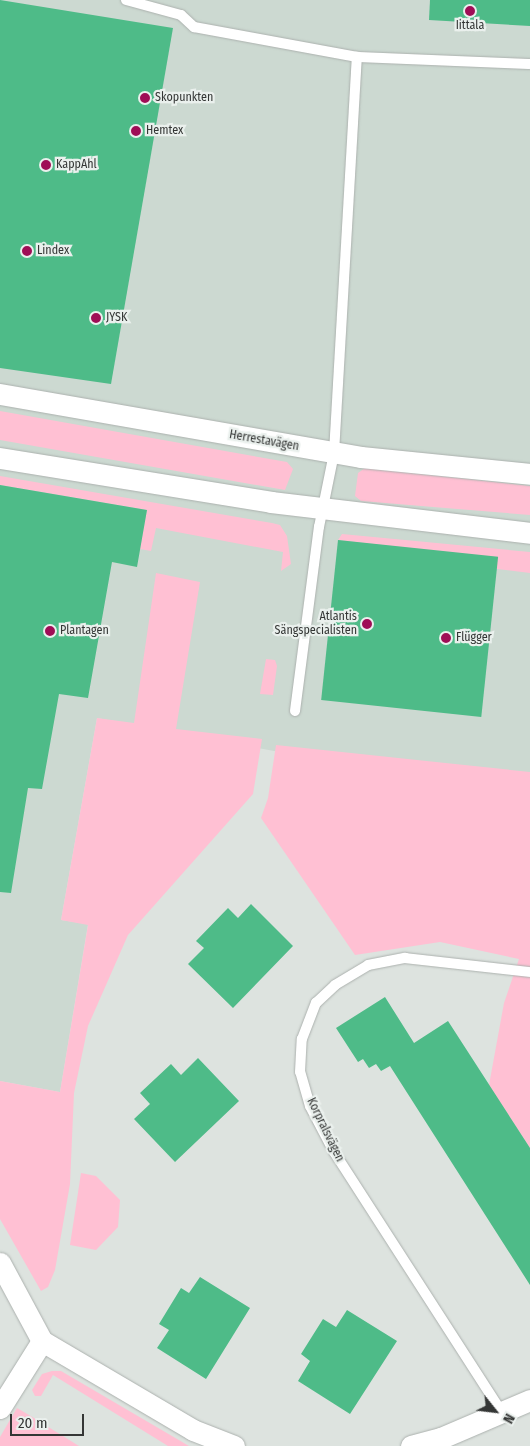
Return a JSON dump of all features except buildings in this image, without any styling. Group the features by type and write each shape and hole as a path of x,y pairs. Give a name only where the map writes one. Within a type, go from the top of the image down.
{"street":[{"name":"Herrestavägen","path":"0,394 334,453 530,474"},
{"path":"0,458 323,507 530,533"},
{"path":"0,1263 42,1341 193,1430 234,1446"},
{"path":"0,1408 42,1341"},
{"path":"411,1446 441,1438 530,1400"}],"lane":[{"path":"126,0 181,15 194,27 357,57 530,64"},
{"path":"294,711 323,507 334,453 357,57"},
{"name":"Korpralsvägen","path":"501,1411 334,1152 310,1106 300,1072 302,1039 316,1003 335,985 368,965 405,958 530,972"}],"shaded area":[{"path":"0,0 530,0 530,777 274,751 97,718 61,920 88,924 60,1092 0,1081"},
{"path":"0,411 287,462 293,469 285,490 0,440"},
{"path":"365,468 530,486 530,515 361,501 355,496 358,473"},
{"path":"0,476 280,525 287,536 291,564 281,571 283,552 156,528 151,551 140,549 147,510 0,485"},
{"path":"342,534 530,552 530,573 497,569 497,558 338,540"},
{"path":"156,573 200,582 176,729 262,739 253,794 128,935 88,1026 74,1093 70,1184 55,1270 48,1287 41,1291 0,1219 0,1081 60,1092 88,925 61,920 97,718 134,723"},
{"path":"266,659 275,660 277,666 273,695 260,694"},
{"path":"276,745 530,772 530,1148 489,1085 504,1003 519,959 440,942 355,955 261,818 268,798"},
{"path":"81,1173 96,1176 120,1200 118,1227 96,1250 70,1245"},
{"path":"61,1371 189,1446 168,1446 53,1375 41,1396 35,1396 32,1390 42,1374"},
{"path":"17,1408 79,1446 0,1446 0,1437"}],"place":[{"name":"Iittala","path":"470,11"},
{"name":"Skopunkten","path":"145,98"},
{"name":"Hemtex","path":"136,131"},
{"name":"KappAhl","path":"46,165"},
{"name":"Lindex","path":"27,251"},
{"name":"JYSK","path":"96,318"},
{"name":"Atlantis Sängspecialisten","path":"367,624"},
{"name":"Plantagen","path":"50,631"},
{"name":"Flügger","path":"446,638"}]}
